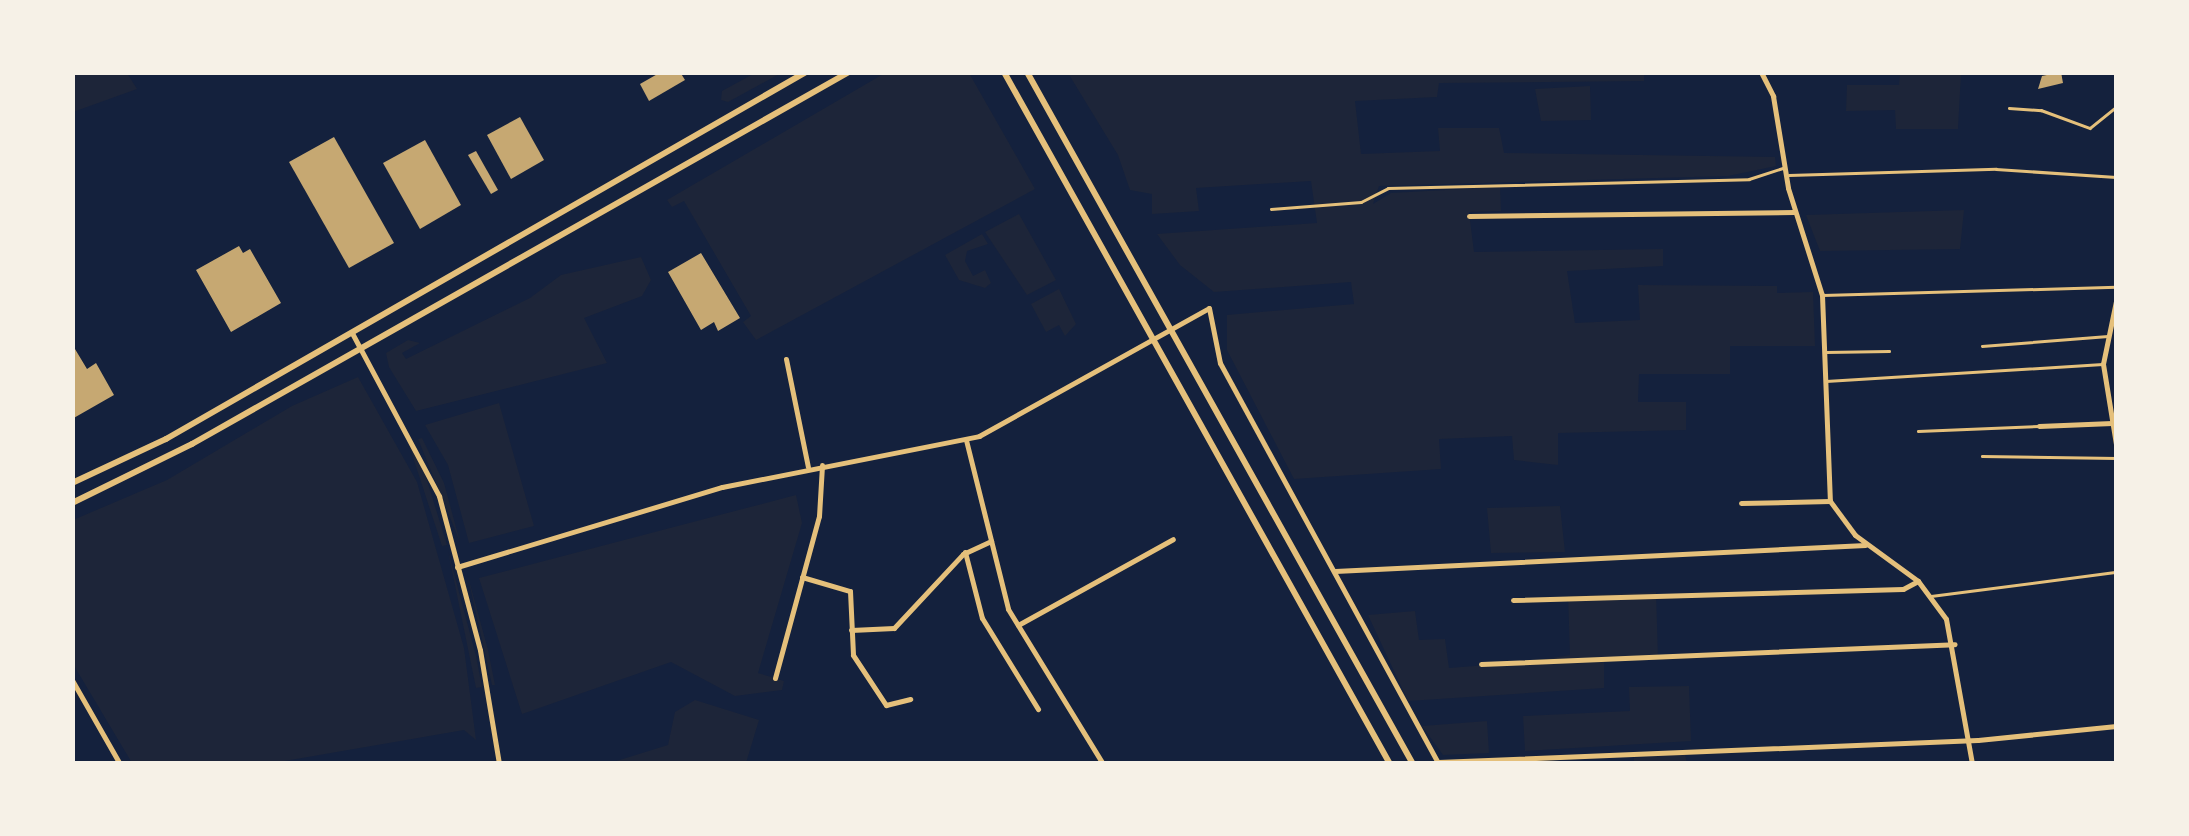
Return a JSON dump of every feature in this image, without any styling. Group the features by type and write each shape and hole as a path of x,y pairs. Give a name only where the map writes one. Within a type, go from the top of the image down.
{"main road":[{"path":"72,483 186,426 806,72"},
{"path":"72,503 196,442 849,72"},
{"path":"1004,72 1390,764"},
{"path":"1027,72 1413,764"},
{"path":"186,426 196,442"}],"street":[{"path":"1761,72 1776,109 1794,212 1822,294 1830,501 1868,544 1932,596 1955,644 1965,739 1972,764"},
{"path":"1469,216 1794,212"},
{"path":"2116,300 2104,364 2116,444"},
{"path":"458,567 808,467 966,440 1209,308 1220,363 1439,763 1965,739 2116,726"},
{"path":"352,333 425,460 480,650 498,764"},
{"path":"786,359 808,467"},
{"path":"2040,426 2112,423"},
{"path":"966,440 1003,596 1104,764"},
{"path":"775,678 819,516 822,465"},
{"path":"1741,503 1830,501"},
{"path":"1018,625 1173,539"},
{"path":"850,630 894,628 966,552 991,542"},
{"path":"1334,571 1868,544"},
{"path":"966,552 982,618 1038,709"},
{"path":"802,576 850,591 853,655 886,705 910,699"},
{"path":"1513,600 1903,588 1918,581"},
{"path":"1481,664 1955,644"},
{"path":"72,680 120,764"}],"lane":[{"path":"2009,108 2041,110 2090,128 2116,106"},
{"path":"1272,209 1361,202 1388,188 1749,179 1786,171 2029,170 2116,178"},
{"path":"1822,294 2116,287"},
{"path":"1982,346 2109,336"},
{"path":"1824,352 1889,350"},
{"path":"1824,380 2104,364"},
{"path":"1918,432 2040,426"},
{"path":"1982,456 2116,458"},
{"path":"1932,596 2116,572"}],"shaded area":[{"path":"73,72 127,73 137,89 73,112"},
{"path":"755,73 781,73 728,102 721,100 722,91"},
{"path":"885,73 969,73 1035,189 756,340 743,322 751,316 684,201 672,207 667,200"},
{"path":"1068,73 1644,73 1644,81 1439,83 1437,97 1355,101 1361,154 1440,151 1438,128 1499,128 1504,153 1775,157 1776,166 1728,176 1379,186 1373,204 1391,193 1500,187 1501,211 1469,212 1474,252 1663,249 1663,266 1567,271 1575,323 1640,320 1638,285 1777,286 1777,293 1813,292 1815,346 1730,346 1730,374 1639,374 1638,402 1686,402 1686,430 1558,433 1558,465 1514,460 1512,436 1439,439 1441,469 1294,479 1227,350 1227,315 1354,304 1351,282 1214,292 1180,265 1157,234 1317,223 1311,181 1196,188 1199,211 1152,214 1152,194 1130,190 1118,155"},
{"path":"1900,73 1961,73 1958,129 1896,129 1895,110 1846,111 1847,85 1899,85"},
{"path":"1590,86 1591,120 1541,121 1535,89"},
{"path":"1964,210 1960,249 1820,251 1806,215"},
{"path":"1019,214 1056,280 1027,295 985,232"},
{"path":"982,234 988,244 967,251 965,261 973,276 985,270 991,283 985,288 959,280 945,255"},
{"path":"641,257 651,280 642,296 584,318 607,363 416,411 389,367 386,353 408,340 420,343 402,353 406,359 530,298 561,275"},
{"path":"1059,289 1076,324 1065,336 1059,325 1046,332 1031,304"},
{"path":"358,377 417,482 464,648 476,740 464,730 273,763 132,763 73,664 73,520 167,480 292,406"},
{"path":"499,403 534,526 469,543 448,465 425,425"},
{"path":"422,438 444,483 460,542 418,439"},
{"path":"408,442 425,474 447,545 442,546"},
{"path":"796,495 802,523 758,673 784,681 782,690 735,696 671,662 522,714 479,578"},
{"path":"1560,506 1565,552 1491,553 1487,508"},
{"path":"448,551 476,656 482,687 476,688"},
{"path":"467,573 488,650 495,685 492,685"},
{"path":"1656,592 1658,657 1604,658 1604,688 1408,701 1368,615 1415,611 1419,640 1445,639 1449,668 1526,662 1570,655 1568,596"},
{"path":"1689,686 1691,741 1525,751 1523,716 1630,711 1629,687"},
{"path":"695,700 759,720 746,763 610,763 668,745 675,712"},
{"path":"1487,721 1489,753 1443,755 1422,726"},
{"path":"1685,754 1687,763 1634,763 1634,758"}],"building":[{"path":"661,72 680,72 685,80 649,101 640,84"},
{"path":"2061,72 2063,83 2038,89 2042,76"},
{"path":"520,117 544,160 511,179 487,135"},
{"path":"334,137 394,243 349,268 289,162"},
{"path":"425,140 461,205 420,229 383,163"},
{"path":"476,151 498,190 491,194 468,155"},
{"path":"239,246 243,253 250,249 281,303 231,332 196,270"},
{"path":"701,253 740,318 718,331 714,322 701,330 668,272"},
{"path":"72,344 87,369 96,363 114,395 72,419"}]}
